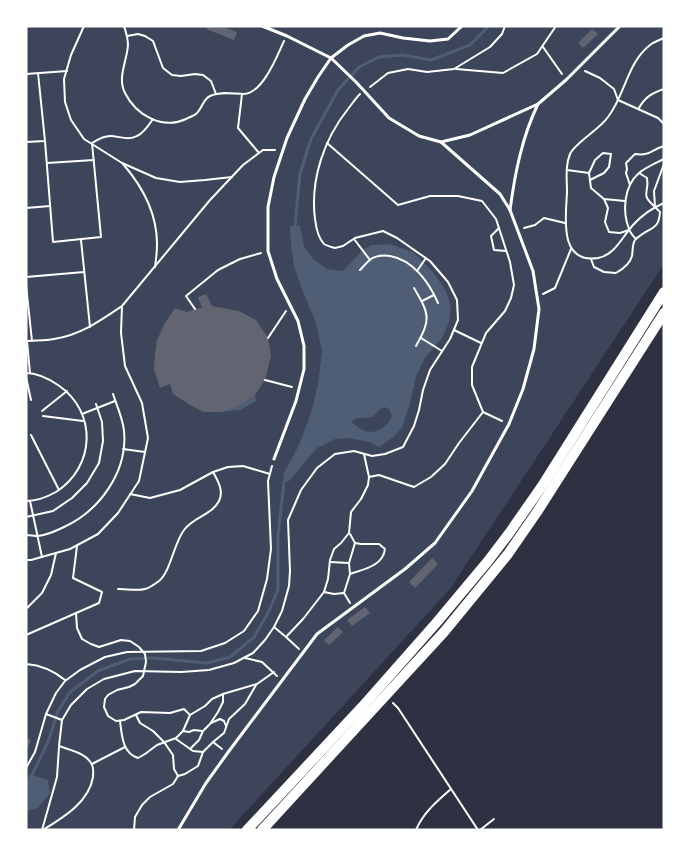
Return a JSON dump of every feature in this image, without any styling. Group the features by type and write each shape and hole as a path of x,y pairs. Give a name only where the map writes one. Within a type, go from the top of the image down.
{"main road":[{"path":"247,830 362,707 488,561 544,483 664,292"},
{"path":"262,830 444,632 508,554 537,512 664,313"}],"lane":[{"path":"178,830 206,783 227,753 317,634 405,569 435,543 472,491 509,424 523,389 534,349 538,309 533,271 510,210 500,194 441,142 419,136 389,118 332,58 262,26"},
{"path":"274,459 296,401 304,369 304,346 298,321 277,279 268,250 268,208 274,177 283,150 305,99 332,58 348,44 364,36 380,33 430,41 448,39 462,26"},
{"path":"441,142 470,135 538,104 579,68 620,26"},
{"path":"510,210 514,177 528,124 538,104"}],"path":[{"path":"84,26 71,55 64,79 65,102 71,120 84,139 122,163 156,178 180,182 232,177"},
{"path":"124,26 128,42 121,77 124,92 133,106 145,115 168,124 196,114 205,99 211,95 247,94 257,87 265,80 287,36"},
{"path":"454,69 490,47 502,34 505,26"},
{"path":"42,830 56,777 60,719 71,704 104,679 135,671 174,672 209,670 234,663 253,653 274,627 282,611 290,586 288,520 302,490 317,468 335,454 354,451 372,456 385,454 403,447 414,426 422,390 430,370 450,339 458,320 457,300 448,282 430,261 397,238 383,231 354,239 343,246 335,248 324,244 317,232 314,211 315,186 327,143 341,118 356,98 388,73 408,70 427,72 454,69 503,73 537,54 556,26"},
{"path":"127,36 138,34 153,41 163,68 172,75 203,75 211,81 216,94"},
{"path":"664,38 650,45 636,60 608,117 571,152 567,163 565,223 566,235 570,246 576,254 585,258 599,258 612,251 633,225 655,207 664,203"},
{"path":"543,46 566,80"},
{"path":"579,68 600,78 614,89 618,100 658,118 664,124"},
{"path":"26,74 66,71"},
{"path":"38,73 53,242 101,237 92,143"},
{"path":"639,109 642,101 650,94 664,89"},
{"path":"242,94 238,128 259,153"},
{"path":"92,143 100,138 109,136 129,139 138,136 153,119"},
{"path":"26,142 45,140"},
{"path":"327,143 398,205 430,196 458,196 482,201 496,219 510,262 514,284 511,298 505,311 486,333 481,343 472,367 472,385 483,412 509,424"},
{"path":"630,185 626,173 626,163 635,154 648,154 664,146"},
{"path":"30,373 26,341 54,340 79,332 122,306 210,200 244,165 263,150 283,150"},
{"path":"590,180 604,173 609,168 611,154 603,153 595,160 589,174 591,188 604,199 608,208 605,222 609,232 629,230"},
{"path":"636,239 629,230 626,214 625,202 630,185 638,173 664,159"},
{"path":"47,163 94,160"},
{"path":"122,163 134,177 148,201 155,222 157,244 155,267"},
{"path":"655,207 654,191 664,164"},
{"path":"567,170 589,174"},
{"path":"591,258 594,267 604,272 616,273 626,266 632,258 636,239 660,222 660,212 648,201 645,193 648,186 647,178 638,173"},
{"path":"604,199 625,202"},
{"path":"26,208 50,206"},
{"path":"517,229 535,225 544,218 565,223"},
{"path":"499,228 491,236 494,250 506,251"},
{"path":"81,239 90,327"},
{"path":"354,239 370,260"},
{"path":"537,298 555,288 572,248"},
{"path":"194,309 186,296 218,270 240,259 268,250"},
{"path":"360,270 370,260 383,255 395,257 408,263 417,271 426,281 438,303"},
{"path":"417,271 426,258"},
{"path":"26,277 84,272"},
{"path":"26,285 32,341"},
{"path":"414,288 422,301 428,318 425,330 416,346"},
{"path":"422,301 434,295"},
{"path":"268,338 290,305"},
{"path":"26,560 70,549 98,534 118,513 139,481 148,438 142,402 125,366 121,333 122,306"},
{"path":"454,330 481,343"},
{"path":"421,338 442,351"},
{"path":"26,373 50,379 67,391 80,408 87,428 86,449 79,469 66,485 48,496 26,501"},
{"path":"26,377 31,400"},
{"path":"266,380 299,389"},
{"path":"42,411 67,391"},
{"path":"26,535 38,536 54,532 71,524 90,510 106,493 116,474 123,454 124,432 120,411 113,394"},
{"path":"82,414 115,401"},
{"path":"26,517 53,510 72,498 88,483 99,463 104,441 102,422 96,404"},
{"path":"369,477 379,475 414,487 431,477 445,464 483,412"},
{"path":"43,416 84,421"},
{"path":"31,434 59,490"},
{"path":"123,449 145,452"},
{"path":"286,637 324,592 334,549 349,533 351,512 361,499 368,485 369,477 364,454"},
{"path":"26,768 35,752 46,714 56,693 65,681 80,670 105,657 127,652 201,651 225,643 244,631 258,611 267,579 271,549 268,481 274,459"},
{"path":"130,494 150,498 180,490 214,472 228,467 244,466 270,474"},
{"path":"118,590 145,589 161,580 184,530 194,520 211,510 220,500 221,487 214,472"},
{"path":"30,501 42,557"},
{"path":"349,533 355,543 350,563 350,574 344,594 352,608"},
{"path":"350,574 374,565 384,556 385,549 379,544 355,543"},
{"path":"26,635 99,603 102,592 73,578 78,545"},
{"path":"26,609 42,593 51,575 56,553"},
{"path":"330,562 350,563"},
{"path":"324,592 344,594"},
{"path":"76,613 77,628 82,639 98,647 121,640 130,641 145,654 146,662 143,676 135,684 118,690 108,695 105,699 104,707 108,716 116,720 124,720 141,712 170,713 184,709 190,715"},
{"path":"274,627 302,652"},
{"path":"245,658 262,662 274,672 281,682"},
{"path":"26,664 34,664 48,669 65,681"},
{"path":"120,720 125,747 131,755 138,758 158,745 176,738 183,731 190,715 205,706 212,699 257,684 274,672"},
{"path":"134,830 135,816 142,805 150,797 173,784 178,776 198,766 203,752 224,733 229,719 245,704 257,684"},
{"path":"190,749 210,724 223,702 223,694"},
{"path":"386,696 398,708 479,830 494,819"},
{"path":"46,714 60,719"},
{"path":"136,715 140,723 153,731 173,755 174,769 178,776"},
{"path":"210,724 220,720 224,721 226,726"},
{"path":"183,731 203,731"},
{"path":"176,738 193,751 203,752"},
{"path":"213,742 227,753"},
{"path":"42,830 66,815 84,798 92,784 94,771 92,764 82,755 59,746"},
{"path":"92,764 125,747"},
{"path":"416,830 420,820 430,808 451,790"}],"shaded area":[{"path":"26,26 664,26 664,264 450,589 229,830 26,830"},
{"path":"290,226 300,226 304,246 313,259 327,269 343,271 363,250 371,245 389,244 413,252 433,272 446,291 451,307 449,322 442,338 425,358 416,376 402,428 379,447 369,442 349,438 335,439 317,448 289,481 284,482 283,475 299,445 311,413 318,384 322,351 316,323 294,266","holes":["384,407 389,409 392,416 390,420 385,426 375,431 367,432 351,422 356,418 373,417"]},
{"path":"255,395 256,401 240,410 221,412 239,406"},
{"path":"32,775 48,780 50,793 38,808 26,811 26,782"}],"building":[{"path":"207,26 221,26 237,32 234,40 206,29"},
{"path":"592,29 598,34 583,48 578,43"},
{"path":"206,294 212,306 239,311 256,320 268,338 271,356 265,380 255,395 239,406 221,412 204,412 190,405 173,394 170,384 160,388 154,369 157,340 175,308 187,312 202,308 198,297"},
{"path":"432,558 438,564 415,588 409,582"},
{"path":"365,607 370,613 352,626 347,620"},
{"path":"338,627 343,632 329,645 324,640"},
{"path":"26,738 31,740 26,752"}],"waterway":[{"path":"296,230 300,174 311,139 338,90 359,67 379,57 402,55 431,60 470,45 487,26"},
{"path":"26,782 32,775 48,742 58,711 70,692 98,671 130,659 153,658 207,663 230,657 254,637 268,613 278,590 278,536 284,482 286,479"}]}
